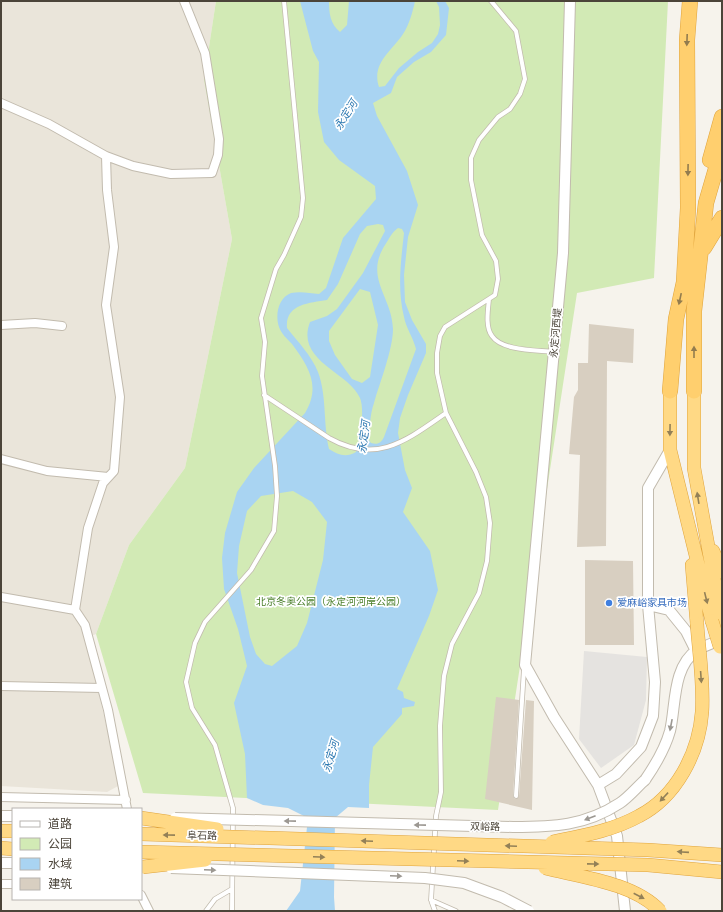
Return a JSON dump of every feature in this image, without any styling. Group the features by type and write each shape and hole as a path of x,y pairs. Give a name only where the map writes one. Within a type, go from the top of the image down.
{"highway":[{"path":"684,282 688,208 687,40 690,1"},
{"path":"718,621 688,526 670,450 670,391 676,319 715,138 722,117"},
{"path":"721,647 694,468 694,312 706,203 722,148"},
{"path":"701,252 722,218"},
{"path":"532,846 589,834 639,816 658,803 674,786 688,763 697,738 702,711 697,624 688,526"},
{"path":"703,527 722,572"},
{"path":"142,818 264,837"},
{"path":"1,831 12,831"},
{"name":"阜石路","path":"142,834 264,837"},
{"name":"双峪路","path":"264,837 648,850 722,855"},
{"path":"1,848 12,849"},
{"name":"阜石路","path":"142,852 238,855"},
{"path":"142,867 181,864 238,855 648,865 722,872"},
{"path":"522,862 621,888 642,897 660,911"}],"street":[{"path":"1,103 49,124 106,156 133,166 171,174 212,173 218,155 219,139 205,54 184,1"},
{"name":"永定河西堤","path":"525,665 563,253 570,1"},
{"path":"75,610 88,528 103,483 114,471 120,397 106,306 114,247 107,190 106,156"},
{"path":"1,325 35,323 62,326"},
{"path":"598,785 616,774 641,747 653,716 655,682 648,605 648,488 670,450"},
{"path":"1,459 47,471 108,477"},
{"path":"1,597 75,610 86,625 102,688 127,808"},
{"path":"648,605 669,610 686,631 696,651"},
{"name":"双峪路","path":"142,818 513,827 558,826 591,818 614,806 645,780 659,760 670,732 678,678 686,661 696,651 721,647"},
{"path":"525,665 554,717 598,785 617,836 625,911"},
{"path":"1,686 102,688"},
{"path":"1,797 126,800"},
{"path":"1,816 12,816"},
{"path":"1,863 12,863"},
{"path":"142,867 425,878 464,883 502,897 529,911"},
{"path":"1,884 12,884"},
{"path":"142,896 149,911"}],"lane":[{"path":"232,911 233,808 215,745 192,708 186,682 196,643 205,622 251,570 274,531 278,496 262,376 266,342 261,318 276,269 301,217 303,198 284,1"},
{"path":"435,911 431,900 436,816 441,792 439,748 444,676 452,644 479,593 487,561 490,523 486,497 476,472 446,413 437,373 437,353 440,336 445,327 495,295 498,279 496,261 482,235 471,180 471,158 479,140 498,117 510,109 520,94 525,79 516,31 491,1"},
{"path":"489,299 488,322 492,336 505,346 554,352"},
{"path":"264,395 340,444 355,448 373,450 402,442 446,413"},
{"path":"516,796 525,665"},
{"path":"206,911 215,899 232,889"},
{"path":"431,900 456,911"}],"shaded area":[{"path":"1,1 216,1 204,80 232,239 185,468 129,545 96,634 86,638 120,785 107,792 1,786"},
{"path":"584,651 647,657 646,700 634,745 601,768 579,739"}],"green space":[{"name":"北京冬奥公园（永定河河岸公园）","path":"216,1 668,1 654,278 577,293 498,810 143,793 96,634 129,545 185,468 232,239 204,80"}],"water":[{"name":"永定河","path":"300,1 329,1 331,18 334,25 340,32 347,25 349,1 415,1 405,30 380,64 377,79 379,87 385,86 399,68 418,52 432,43 438,34 440,25 439,7 436,1 445,1 449,8 446,35 431,52 414,62 397,77 391,93 373,103 377,116 407,171 418,205 408,237 404,275 405,302 412,320 426,344 426,353 408,395 400,418 398,433 405,470 412,488 403,512 430,551 438,590 429,616 397,689 403,692 404,698 415,702 414,706 402,708 402,714 373,747 369,785 369,808 348,807 335,818 335,911 286,911 300,891 308,818 288,808 263,805 247,798 245,754 234,703 247,666 238,629 224,589 222,558 225,533 237,492 254,468 305,413 310,403 312,394 311,377 298,352 279,327 277,317 280,303 287,295 294,292 319,294 326,288 343,238 376,199 375,186 339,160 324,142 318,112 319,62 313,51","holes":["378,224 383,225 385,231 363,273 337,309 327,316 310,322 307,335 310,347 316,356 354,389 360,398 362,417 356,452 349,455 342,455 329,449 321,381 318,372 308,354 287,328 287,320 294,309 313,302 327,300 338,284 360,234 367,226","398,228 402,229 404,233 400,275 402,306 405,321 416,349 384,437 379,443 373,444 368,439 371,416 389,356 393,329 392,317 381,287 377,267 379,257 385,245","360,289 370,292 378,325 370,377 362,383 352,379 335,355 329,341 329,331","293,491 312,502 327,522 323,560 307,623 297,646 272,666 265,664 256,654 250,637 237,573 239,546 247,511 261,496"]}],"building":[{"path":"589,324 634,329 633,363 607,361 606,546 577,547 580,455 569,454 574,397 578,390 578,363 588,363"},
{"name":"爱麻峪家具市场","path":"585,560 633,561 634,645 585,645"},
{"path":"496,697 519,700 513,796 515,799 519,796 526,700 534,701 532,810 485,799"}],"place":[{"name":"爱麻峪家具市场","path":"609,603"}]}
